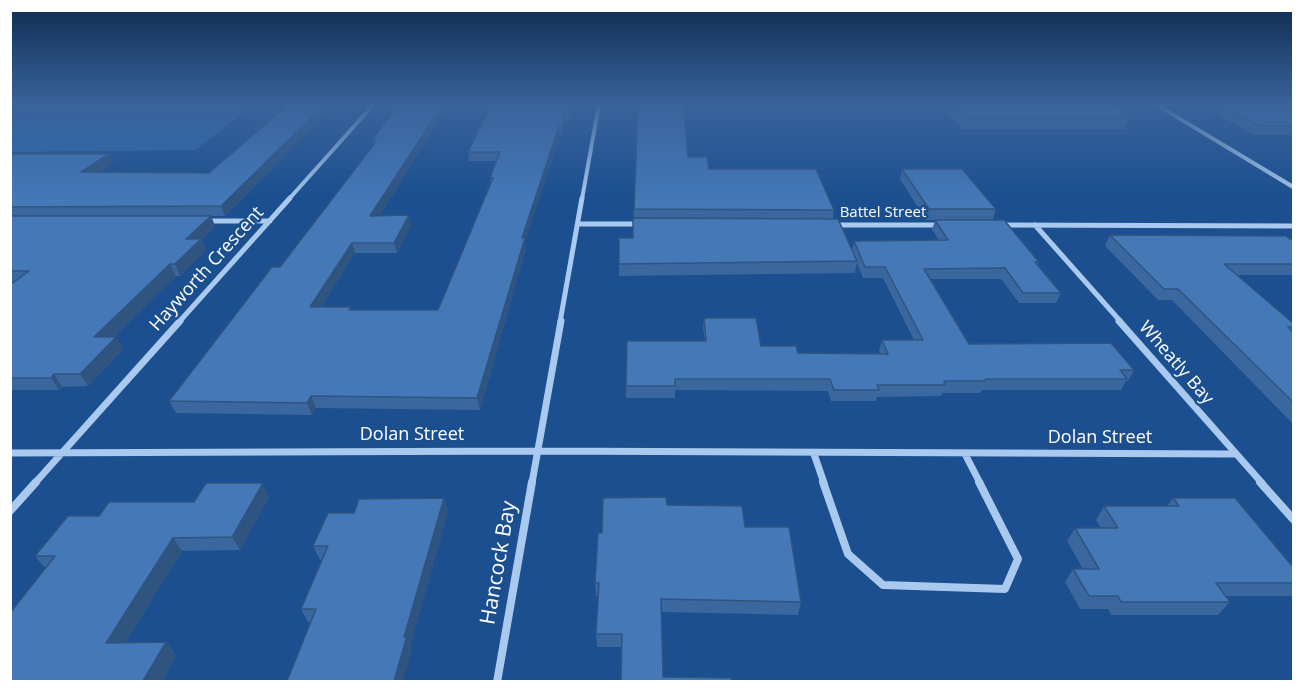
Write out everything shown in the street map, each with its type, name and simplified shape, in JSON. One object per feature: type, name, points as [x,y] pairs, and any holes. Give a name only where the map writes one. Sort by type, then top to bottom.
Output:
[{"type":"street","name":"Hayworth Crescent","points":[[10,511],[345,136]]},
{"type":"street","points":[[537,451],[580,224],[594,136]]},
{"type":"street","points":[[1208,136],[1293,188]]},
{"type":"street","points":[[200,221],[270,221]]},
{"type":"street","points":[[580,224],[651,225]]},
{"type":"street","name":"Battel Street","points":[[831,225],[951,225]]},
{"type":"street","points":[[987,225],[1293,226]]},
{"type":"street","name":"Wheatly Bay","points":[[1035,225],[1293,520]]},
{"type":"street","name":"Dolan Street","points":[[10,453],[537,451],[814,454],[1236,454]]},
{"type":"street","name":"Hancock Bay","points":[[497,681],[537,451]]},
{"type":"street","points":[[814,454],[848,554],[883,585],[1005,589],[1018,559],[964,454]]},
{"type":"shaded area","points":[[11,136],[213,136],[195,150],[11,152]]},
{"type":"building","points":[[252,136],[292,136],[221,206],[10,207],[10,154],[109,154],[81,172],[209,173]]},
{"type":"building","points":[[422,136],[370,216],[409,215],[394,243],[352,243],[310,307],[351,307],[349,310],[438,310],[493,178],[490,178],[500,152],[468,152],[476,136],[556,136],[522,238],[525,238],[477,398],[311,396],[307,403],[169,401],[272,267],[280,267],[375,143],[373,143],[376,138],[373,138]]},
{"type":"building","points":[[637,136],[686,136],[688,157],[707,157],[709,169],[816,169],[834,210],[634,209]]},
{"type":"building","points":[[902,169],[962,169],[996,209],[929,209]]},
{"type":"building","points":[[10,216],[211,216],[186,239],[201,239],[175,264],[170,264],[94,337],[116,337],[80,374],[54,374],[51,378],[10,378],[10,285],[29,271],[10,271]]},
{"type":"building","points":[[633,218],[838,219],[857,261],[619,264],[619,238],[633,238]]},
{"type":"building","points":[[935,220],[1004,220],[1061,293],[1023,293],[1005,268],[924,269],[969,344],[1111,343],[1134,370],[1120,370],[1127,379],[986,379],[984,381],[944,381],[945,385],[877,385],[879,390],[834,390],[830,379],[675,379],[675,386],[626,386],[627,341],[706,341],[704,318],[756,318],[761,346],[796,346],[798,353],[888,354],[882,340],[923,340],[885,267],[865,267],[854,241],[948,240]]},
{"type":"building","points":[[1110,235],[1286,236],[1293,239],[1293,264],[1224,264],[1293,323],[1293,327],[1288,327],[1293,332],[1293,402],[1178,289],[1164,289]]},
{"type":"building","points":[[206,483],[263,483],[232,537],[173,538],[106,643],[166,642],[143,681],[10,681],[10,613],[55,556],[35,556],[68,516],[99,516],[109,502],[194,502]]},
{"type":"building","points":[[666,497],[667,505],[742,506],[745,527],[789,527],[801,602],[661,599],[663,677],[731,678],[731,681],[621,681],[622,634],[596,634],[599,583],[595,583],[598,533],[602,533],[603,498]]},
{"type":"building","points":[[444,498],[404,637],[407,636],[394,681],[287,681],[316,609],[301,609],[328,546],[313,546],[328,513],[354,513],[359,499]]},
{"type":"building","points":[[1173,498],[1235,498],[1293,567],[1293,583],[1216,583],[1230,602],[1121,602],[1118,596],[1089,596],[1073,569],[1099,569],[1075,528],[1118,528],[1104,506],[1179,506]]}]
